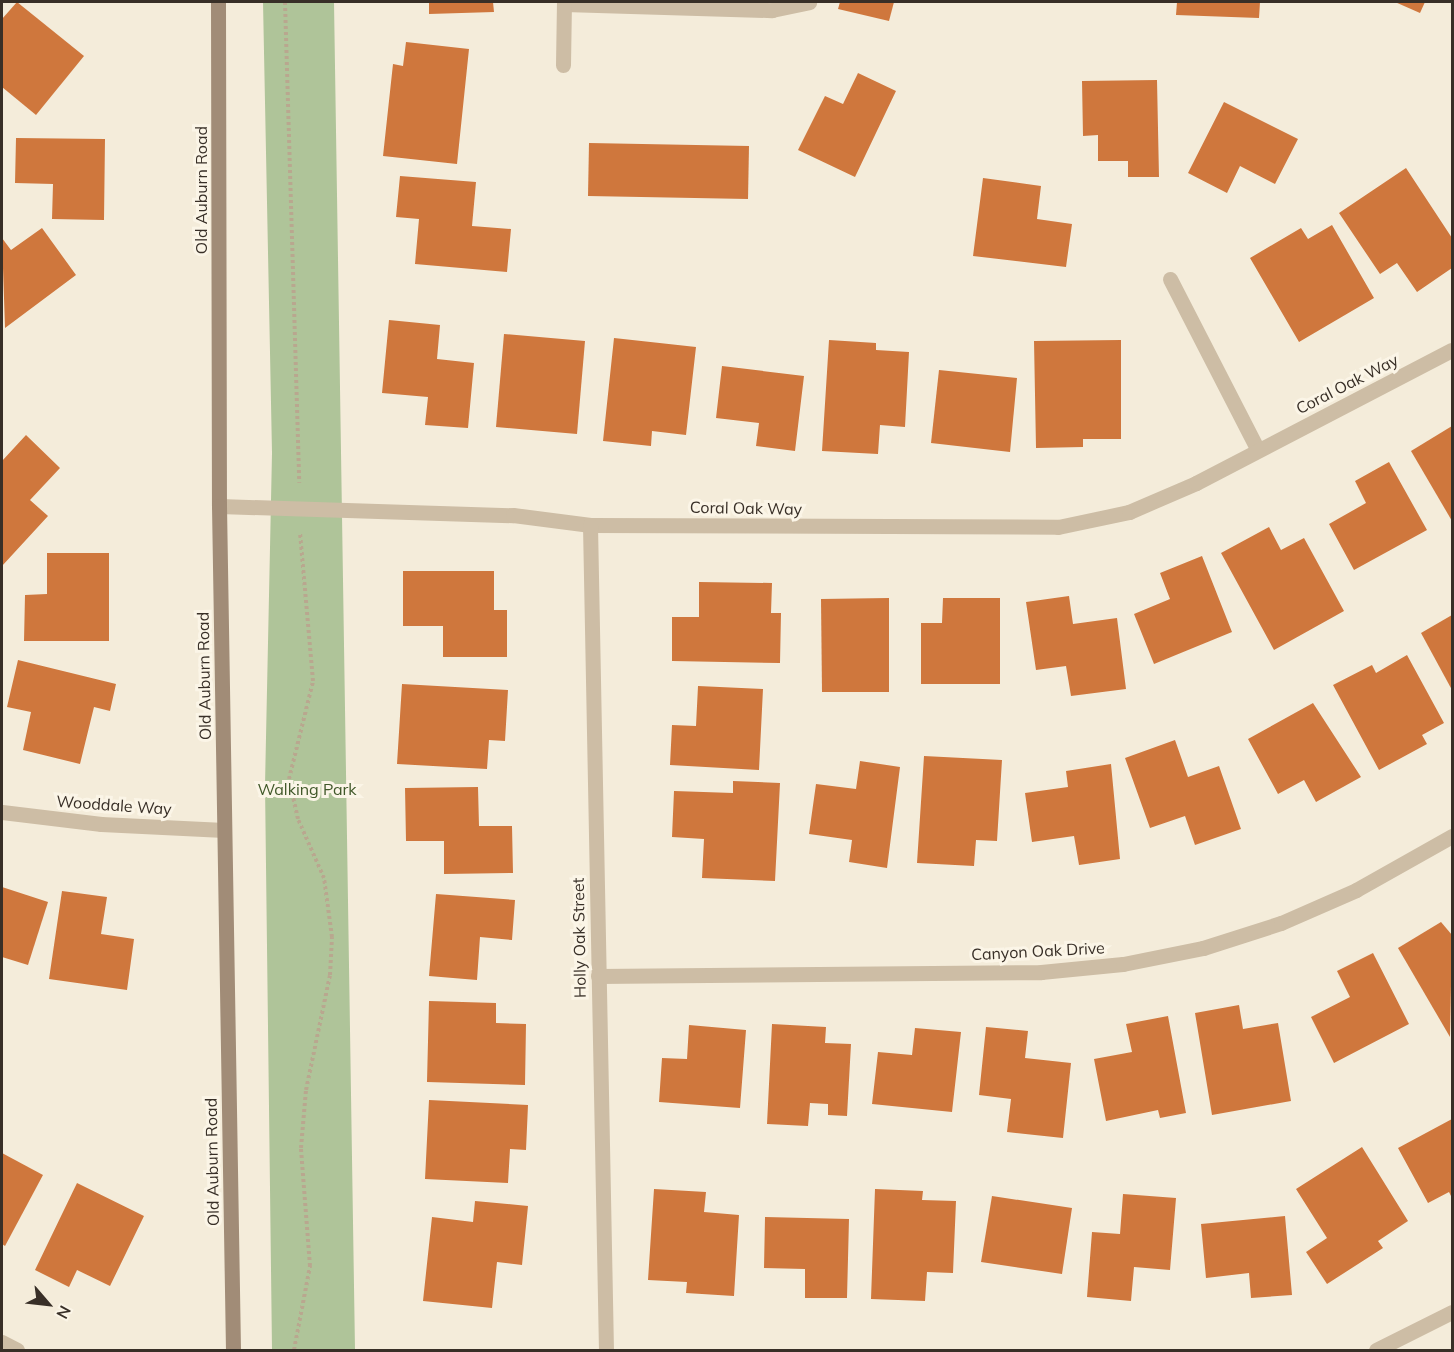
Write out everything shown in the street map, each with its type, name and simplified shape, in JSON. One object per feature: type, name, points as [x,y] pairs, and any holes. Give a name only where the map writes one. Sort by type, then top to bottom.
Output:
[{"type":"main road","name":"Old Auburn Road","points":[[218,2],[219,506],[233,1350]]},
{"type":"street","points":[[563,65],[564,3],[771,10],[809,2]]},
{"type":"street","points":[[1170,279],[1258,450]]},
{"type":"street","name":"Coral Oak Way","points":[[219,506],[513,515],[590,525],[1058,527],[1129,512],[1258,450],[1452,350]]},
{"type":"street","name":"Holly Oak Street","points":[[590,525],[606,1350]]},
{"type":"street","name":"Wooddale Way","points":[[2,812],[101,824],[224,830]]},
{"type":"street","name":"Canyon Oak Drive","points":[[598,976],[1041,972],[1123,964],[1203,948],[1281,923],[1356,890],[1452,836]]},
{"type":"street","points":[[1376,1350],[1452,1312]]},
{"type":"street","points":[[2,1342],[17,1350]]},
{"type":"path","points":[[285,2],[300,509],[313,681],[289,779],[298,819],[324,878],[332,937],[330,975],[306,1090],[301,1148],[310,1266],[294,1350]]},
{"type":"green space","name":"Walking Park","points":[[263,2],[334,2],[355,1350],[272,1350],[265,785],[272,453]]},
{"type":"building","points":[[17,2],[84,56],[36,115],[2,87],[2,19]]},
{"type":"building","points":[[429,2],[493,2],[494,12],[429,14]]},
{"type":"building","points":[[840,2],[894,2],[889,21],[838,9]]},
{"type":"building","points":[[1177,2],[1260,2],[1259,18],[1176,15]]},
{"type":"building","points":[[1395,2],[1425,2],[1420,13]]},
{"type":"building","points":[[406,42],[469,49],[457,164],[383,156],[393,64],[403,66]]},
{"type":"building","points":[[858,73],[896,91],[855,177],[798,150],[825,96],[843,104]]},
{"type":"building","points":[[1157,80],[1159,177],[1128,177],[1128,161],[1098,161],[1098,135],[1083,136],[1082,81]]},
{"type":"building","points":[[1224,102],[1298,139],[1275,184],[1240,166],[1227,193],[1188,173]]},
{"type":"building","points":[[16,138],[105,139],[104,220],[52,219],[53,184],[15,183]]},
{"type":"building","points":[[589,143],[749,146],[748,199],[588,196]]},
{"type":"building","points":[[1406,168],[1452,238],[1452,268],[1417,292],[1397,263],[1380,274],[1339,213]]},
{"type":"building","points":[[400,176],[476,182],[472,226],[511,229],[507,272],[415,264],[419,219],[396,217]]},
{"type":"building","points":[[983,178],[1041,186],[1037,219],[1072,224],[1066,267],[973,256]]},
{"type":"building","points":[[1332,225],[1374,298],[1299,342],[1250,258],[1301,228],[1308,239]]},
{"type":"building","points":[[42,228],[76,275],[5,328],[2,238],[11,250]]},
{"type":"building","points":[[389,320],[440,325],[437,359],[474,363],[468,428],[425,425],[428,397],[382,393]]},
{"type":"building","points":[[504,334],[585,341],[577,434],[496,427]]},
{"type":"building","points":[[614,338],[696,347],[686,435],[652,431],[651,446],[603,441]]},
{"type":"building","points":[[829,340],[876,343],[876,350],[909,352],[905,427],[880,425],[878,454],[822,451]]},
{"type":"building","points":[[1121,340],[1121,439],[1083,439],[1083,447],[1036,448],[1034,341]]},
{"type":"building","points":[[722,366],[804,376],[795,451],[756,446],[759,423],[716,418]]},
{"type":"building","points":[[939,370],[1017,378],[1010,452],[931,443]]},
{"type":"building","points":[[1452,426],[1452,521],[1411,451]]},
{"type":"building","points":[[26,435],[60,468],[30,500],[48,516],[2,566],[2,461]]},
{"type":"building","points":[[1389,462],[1427,530],[1354,570],[1329,524],[1366,503],[1355,481]]},
{"type":"building","points":[[1269,527],[1281,550],[1304,538],[1344,611],[1274,650],[1221,553]]},
{"type":"building","points":[[47,553],[109,553],[109,641],[24,641],[25,595],[47,594]]},
{"type":"building","points":[[1202,556],[1232,632],[1154,664],[1134,614],[1170,599],[1160,573]]},
{"type":"building","points":[[403,571],[494,571],[494,610],[507,610],[507,657],[443,657],[443,626],[403,626]]},
{"type":"building","points":[[699,582],[772,583],[771,613],[781,613],[780,663],[672,661],[672,617],[699,617]]},
{"type":"building","points":[[1069,596],[1073,624],[1117,618],[1126,689],[1071,696],[1066,666],[1036,670],[1026,602]]},
{"type":"building","points":[[889,598],[889,692],[822,692],[821,599]]},
{"type":"building","points":[[943,598],[1000,598],[1000,684],[921,684],[921,623],[942,623]]},
{"type":"building","points":[[1452,615],[1452,690],[1421,633]]},
{"type":"building","points":[[1407,655],[1444,723],[1422,735],[1427,744],[1379,770],[1333,685],[1372,665],[1376,673]]},
{"type":"building","points":[[18,660],[116,684],[110,711],[94,707],[80,764],[23,750],[31,712],[7,707]]},
{"type":"building","points":[[402,684],[508,690],[505,741],[489,740],[487,769],[397,764]]},
{"type":"building","points":[[698,686],[763,689],[759,770],[670,765],[672,725],[696,726]]},
{"type":"building","points":[[1313,703],[1361,777],[1316,802],[1304,780],[1278,794],[1248,739]]},
{"type":"building","points":[[1175,740],[1188,777],[1219,766],[1241,829],[1195,845],[1185,816],[1150,828],[1125,758]]},
{"type":"building","points":[[924,756],[1002,760],[997,841],[976,840],[974,866],[917,863]]},
{"type":"building","points":[[860,761],[900,767],[887,868],[849,862],[852,840],[809,834],[816,784],[856,789]]},
{"type":"building","points":[[1111,764],[1120,859],[1079,865],[1074,836],[1032,842],[1025,793],[1068,787],[1066,771]]},
{"type":"building","points":[[733,781],[780,783],[775,881],[702,878],[704,839],[672,837],[674,791],[733,793]]},
{"type":"building","points":[[478,787],[479,826],[512,826],[513,873],[444,874],[444,841],[406,841],[405,788]]},
{"type":"building","points":[[2,887],[48,902],[28,965],[2,957]]},
{"type":"building","points":[[62,891],[107,897],[101,934],[134,939],[127,990],[49,979]]},
{"type":"building","points":[[436,894],[515,900],[512,940],[480,937],[477,980],[429,976]]},
{"type":"building","points":[[1441,922],[1452,935],[1450,1037],[1398,948]]},
{"type":"building","points":[[1373,953],[1409,1024],[1334,1063],[1311,1017],[1350,997],[1337,971]]},
{"type":"building","points":[[429,1001],[496,1003],[496,1023],[526,1024],[525,1085],[427,1082]]},
{"type":"building","points":[[1239,1005],[1243,1029],[1278,1023],[1291,1101],[1212,1115],[1195,1013]]},
{"type":"building","points":[[1168,1016],[1186,1113],[1160,1118],[1158,1110],[1106,1121],[1094,1059],[1132,1052],[1126,1024]]},
{"type":"building","points":[[772,1024],[826,1027],[825,1043],[851,1044],[847,1116],[828,1115],[828,1104],[810,1103],[808,1126],[767,1124]]},
{"type":"building","points":[[689,1025],[746,1030],[740,1108],[659,1102],[662,1058],[687,1059]]},
{"type":"building","points":[[986,1027],[1028,1031],[1025,1058],[1071,1063],[1063,1138],[1007,1132],[1011,1099],[979,1095]]},
{"type":"building","points":[[915,1028],[961,1032],[952,1112],[872,1104],[878,1052],[912,1055]]},
{"type":"building","points":[[429,1100],[528,1105],[526,1150],[510,1149],[508,1183],[425,1179]]},
{"type":"building","points":[[1452,1119],[1452,1198],[1449,1192],[1428,1203],[1398,1148]]},
{"type":"building","points":[[1362,1147],[1408,1221],[1378,1241],[1383,1248],[1327,1284],[1306,1252],[1327,1238],[1296,1189]]},
{"type":"building","points":[[2,1153],[43,1175],[5,1246],[2,1244]]},
{"type":"building","points":[[77,1183],[144,1216],[110,1286],[77,1270],[69,1287],[35,1270]]},
{"type":"building","points":[[654,1189],[706,1192],[704,1212],[739,1215],[734,1296],[686,1293],[687,1282],[648,1280]]},
{"type":"building","points":[[875,1189],[923,1191],[922,1200],[956,1201],[953,1273],[927,1272],[925,1301],[871,1299]]},
{"type":"building","points":[[1123,1194],[1176,1198],[1170,1270],[1134,1267],[1131,1301],[1087,1297],[1092,1232],[1120,1234]]},
{"type":"building","points":[[992,1196],[1072,1208],[1062,1274],[981,1262]]},
{"type":"building","points":[[475,1201],[528,1206],[522,1265],[497,1262],[492,1308],[423,1301],[432,1217],[473,1222]]},
{"type":"building","points":[[1285,1216],[1292,1295],[1251,1298],[1249,1273],[1206,1278],[1201,1224]]},
{"type":"building","points":[[765,1217],[849,1219],[847,1298],[805,1298],[805,1269],[764,1268]]}]
